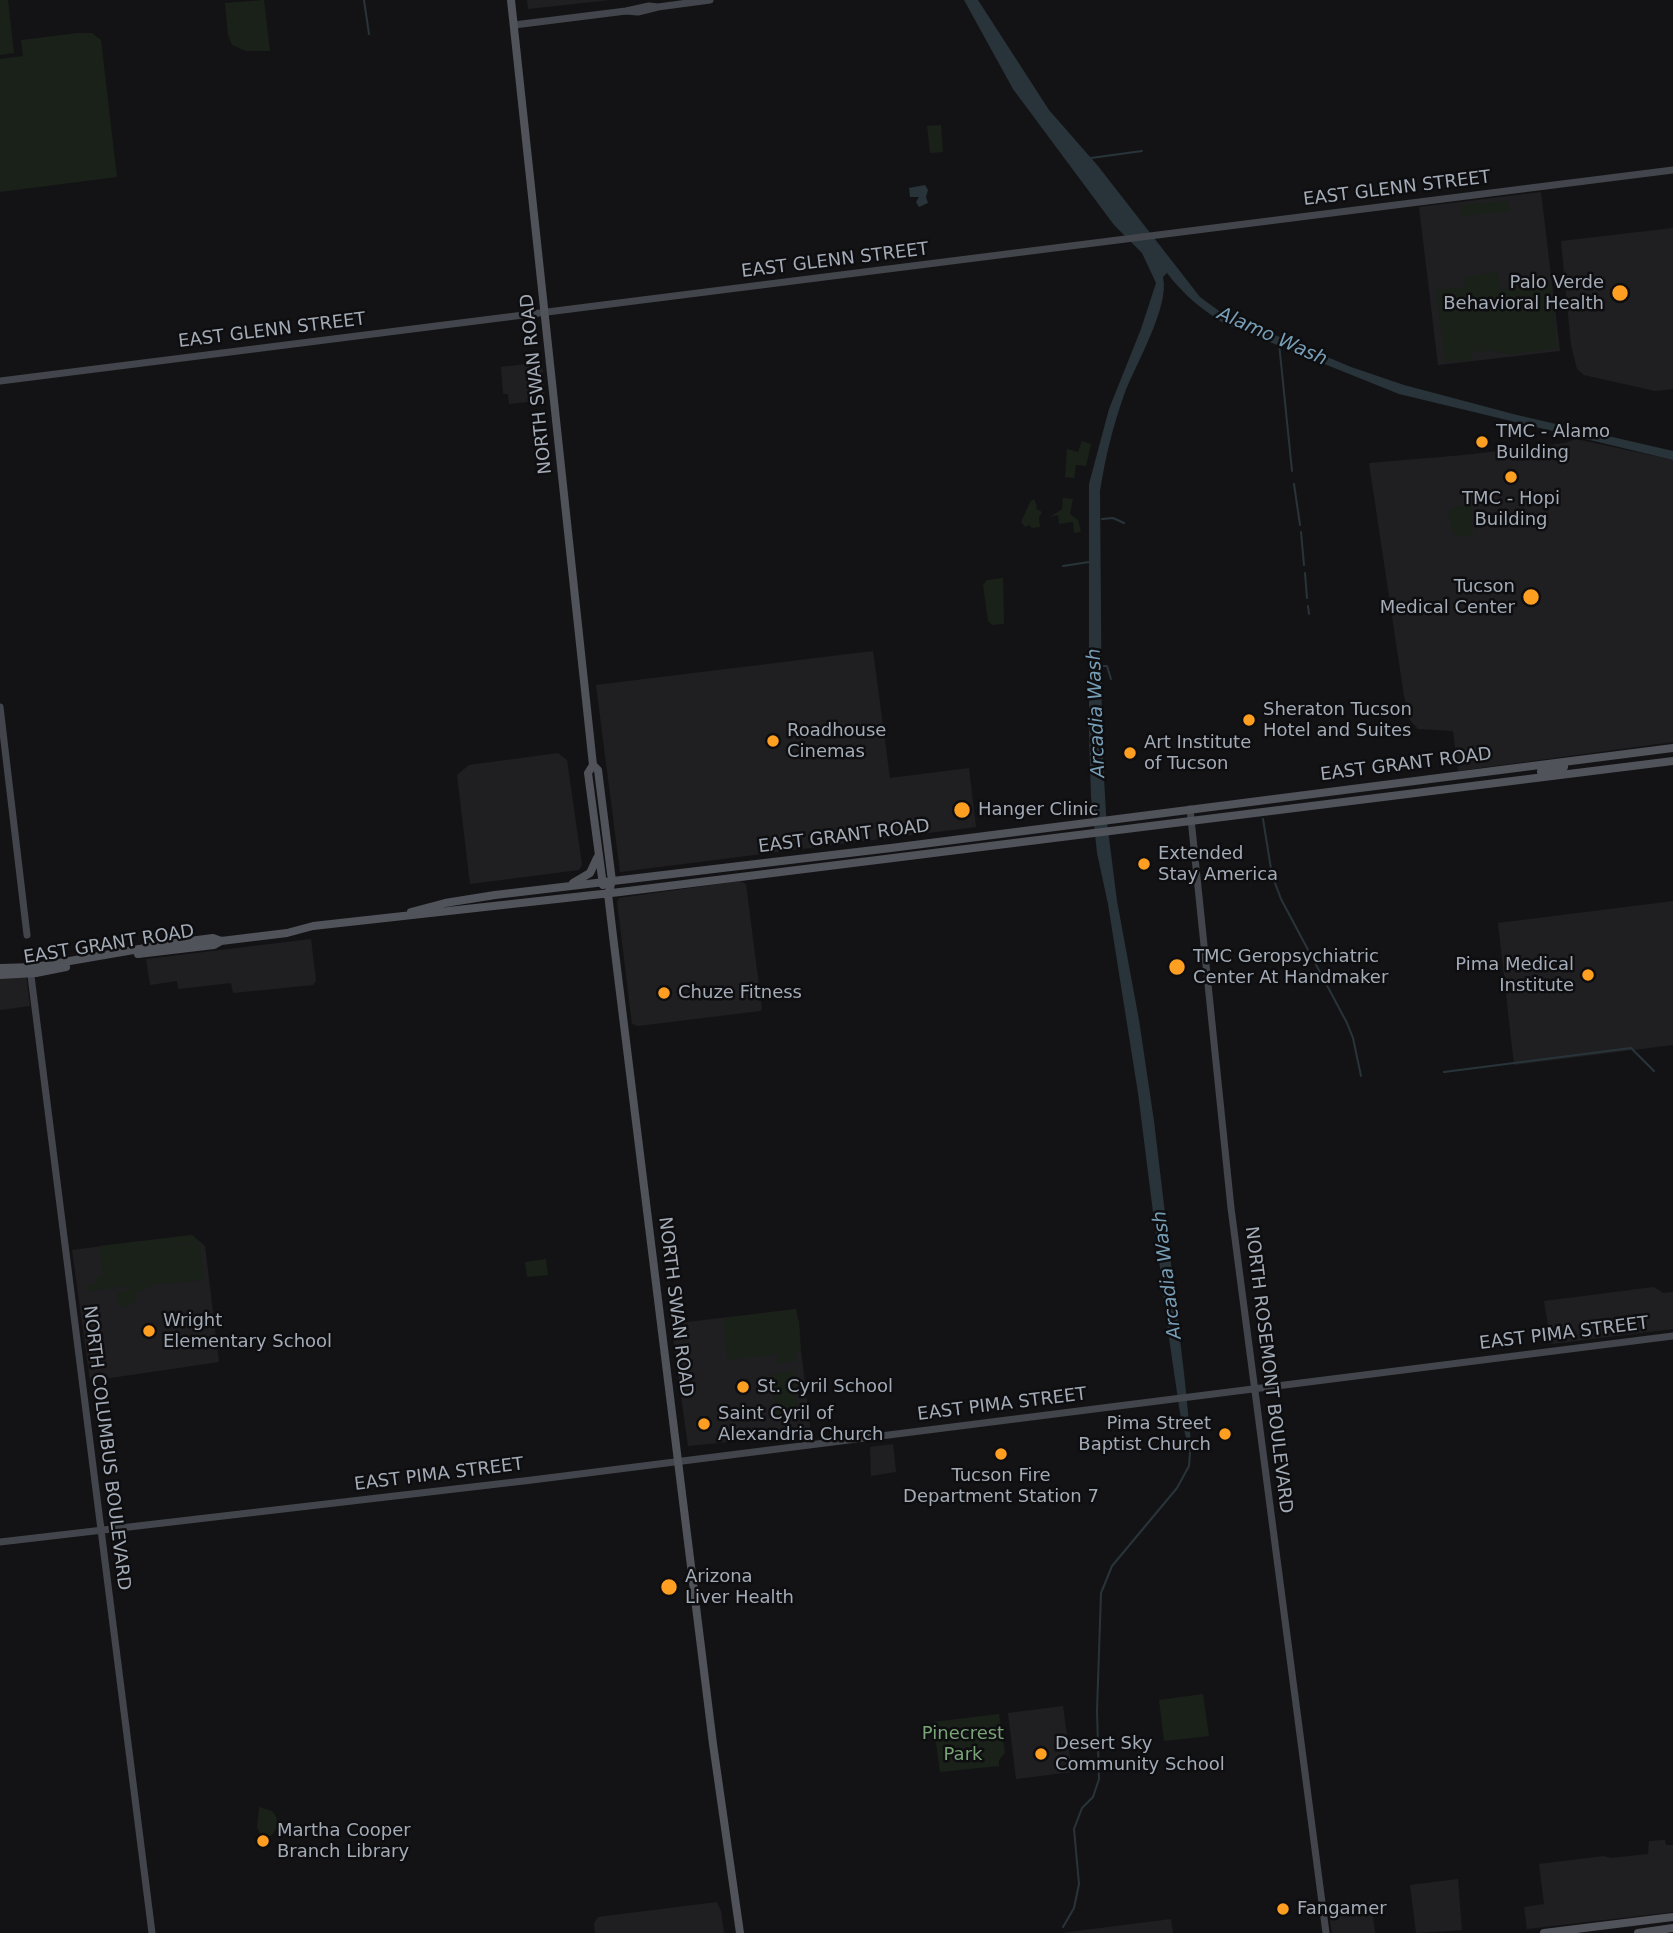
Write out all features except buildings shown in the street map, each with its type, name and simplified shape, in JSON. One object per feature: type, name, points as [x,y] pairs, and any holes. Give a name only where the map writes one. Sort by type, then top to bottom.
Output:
[{"type":"main road","name":"NORTH SWAN ROAD","points":[[511,0],[593,765],[588,773],[601,883],[608,894]]},
{"type":"main road","name":"EAST GRANT ROAD","points":[[395,916],[445,903],[561,887],[1673,748]]},
{"type":"main road","name":"EAST GRANT ROAD","points":[[0,975],[214,945],[220,941],[287,933],[315,926],[608,894],[1673,761]]},
{"type":"main road","points":[[1527,778],[1564,767],[1564,762]]},
{"type":"main road","name":"NORTH SWAN ROAD","points":[[593,765],[598,770],[612,881],[608,894],[659,1317],[713,1744],[740,1933]]},
{"type":"main road","points":[[561,887],[586,877],[593,869],[598,855]]},
{"type":"main road","name":"EAST GRANT ROAD","points":[[0,968],[30,970]]},
{"type":"main road","points":[[1544,1933],[1673,1917]]},
{"type":"main road","points":[[1638,1933],[1673,1928]]},
{"type":"street","points":[[513,25],[626,10],[638,12],[658,6],[710,0]]},
{"type":"street","name":"EAST GLENN STREET","points":[[0,381],[1673,170]]},
{"type":"street","points":[[0,707],[27,935]]},
{"type":"street","name":"NORTH ROSEMONT BOULEVARD","points":[[1189,809],[1214,1055],[1254,1389],[1326,1933]]},
{"type":"street","name":"NORTH COLUMBUS BOULEVARD","points":[[30,970],[152,1933]]},
{"type":"street","name":"EAST PIMA STREET","points":[[0,1542],[679,1461],[1673,1336]]},
{"type":"shaded area","points":[[527,0],[610,0],[528,9]]},
{"type":"shaded area","points":[[1541,192],[1560,351],[1438,365],[1419,207]]},
{"type":"shaded area","name":"Palo Verde Behavioral Health","points":[[1673,228],[1673,389],[1655,391],[1584,375],[1577,369],[1571,345],[1561,241]]},
{"type":"shaded area","points":[[542,362],[545,400],[509,404],[508,394],[503,394],[501,367]]},
{"type":"shaded area","name":"Tucson Medical Center","points":[[1576,439],[1673,460],[1673,742],[1458,771],[1453,731],[1418,729],[1410,720],[1404,696],[1369,463],[1464,455],[1565,443]]},
{"type":"shaded area","points":[[873,651],[890,778],[969,768],[976,827],[620,872],[596,685]]},
{"type":"shaded area","points":[[558,753],[567,760],[582,865],[579,870],[470,884],[457,775],[469,765]]},
{"type":"shaded area","points":[[740,881],[746,884],[762,1009],[638,1026],[632,1024],[617,902],[619,898]]},
{"type":"shaded area","name":"Pima Medical Institute","points":[[1673,901],[1673,1045],[1514,1065],[1498,923]]},
{"type":"shaded area","points":[[311,939],[316,981],[313,985],[233,993],[231,983],[178,989],[177,981],[150,985],[146,959]]},
{"type":"shaded area","points":[[0,973],[26,975],[30,1006],[0,1010]]},
{"type":"shaded area","name":"Wright Elementary School","points":[[192,1235],[205,1246],[219,1362],[90,1381],[72,1250]]},
{"type":"shaded area","points":[[1654,1287],[1663,1293],[1673,1292],[1673,1329],[1551,1344],[1544,1301]]},
{"type":"shaded area","name":"St. Cyril School","points":[[796,1309],[811,1434],[688,1446],[671,1324]]},
{"type":"shaded area","points":[[893,1444],[896,1472],[871,1476],[870,1447]]},
{"type":"shaded area","name":"Desert Sky Community School","points":[[1063,1706],[1072,1772],[1016,1779],[1008,1713]]},
{"type":"shaded area","points":[[1665,1840],[1666,1845],[1673,1845],[1673,1912],[1527,1929],[1524,1907],[1544,1904],[1539,1864],[1648,1854],[1649,1841]]},
{"type":"shaded area","points":[[1458,1879],[1462,1930],[1416,1933],[1410,1885]]},
{"type":"shaded area","points":[[717,1902],[724,1933],[595,1933],[594,1923],[598,1917]]},
{"type":"shaded area","points":[[1371,1902],[1375,1933],[1332,1933],[1328,1908]]},
{"type":"shaded area","points":[[1171,1919],[1173,1933],[1061,1933]]},
{"type":"green space","points":[[0,0],[8,0],[14,53],[0,55]]},
{"type":"green space","points":[[264,0],[270,51],[246,51],[232,45],[228,35],[225,3]]},
{"type":"green space","points":[[92,33],[101,40],[117,177],[0,192],[0,59],[23,56],[21,40]]},
{"type":"green space","points":[[941,125],[943,152],[930,153],[927,126]]},
{"type":"green space","points":[[1508,201],[1509,211],[1462,216],[1461,205]]},
{"type":"green space","points":[[1497,272],[1500,290],[1550,283],[1557,348],[1508,355],[1508,352],[1497,353],[1496,350],[1479,352],[1477,339],[1477,351],[1472,352],[1472,360],[1445,362],[1436,290],[1465,287],[1465,277]]},
{"type":"green space","points":[[1082,441],[1091,444],[1086,466],[1076,465],[1074,478],[1065,477],[1067,449],[1078,452]]},
{"type":"green space","points":[[1063,498],[1073,499],[1070,514],[1078,520],[1081,532],[1074,533],[1073,522],[1059,524],[1058,515],[1050,517],[1062,509]]},
{"type":"green space","points":[[1034,499],[1036,509],[1042,512],[1039,517],[1040,527],[1025,527],[1021,522]]},
{"type":"green space","points":[[1472,505],[1472,531],[1475,535],[1459,537],[1453,532],[1448,515],[1453,507]]},
{"type":"green space","points":[[1003,578],[1004,624],[992,625],[988,621],[983,585],[987,580]]},
{"type":"green space","points":[[192,1235],[199,1241],[158,1247],[195,1243],[200,1246],[204,1280],[149,1285],[144,1291],[136,1291],[136,1301],[124,1307],[118,1306],[117,1293],[132,1288],[131,1286],[86,1291],[86,1286],[95,1284],[95,1278],[103,1276],[99,1246]]},
{"type":"green space","points":[[546,1259],[548,1275],[527,1277],[525,1262]]},
{"type":"green space","points":[[796,1309],[801,1351],[796,1352],[797,1361],[778,1363],[777,1354],[728,1360],[723,1318]]},
{"type":"green space","points":[[793,1371],[798,1413],[776,1416],[771,1374]]},
{"type":"green space","points":[[1203,1694],[1209,1736],[1164,1741],[1159,1700]]},
{"type":"green space","name":"Pinecrest Park","points":[[999,1714],[1005,1753],[999,1760],[999,1766],[940,1772],[933,1722]]},
{"type":"green space","points":[[259,1807],[272,1811],[276,1817],[276,1828],[269,1837],[260,1834],[257,1827]]},
{"type":"water","name":"Alamo Wash","points":[[964,0],[978,0],[1049,110],[1098,166],[1200,297],[1219,311],[1351,367],[1404,385],[1517,415],[1673,451],[1673,460],[1399,394],[1225,324],[1193,301],[1167,273],[1163,277],[1164,289],[1157,320],[1120,407],[1100,491],[1102,742],[1106,814],[1117,901],[1154,1121],[1184,1373],[1190,1454],[1180,1413],[1168,1331],[1138,1093],[1108,904],[1097,853],[1091,796],[1089,733],[1089,484],[1109,409],[1156,283],[1142,253],[1114,225],[1013,89]]},
{"type":"water","points":[[925,185],[928,190],[928,203],[919,207],[916,202],[919,197],[910,197],[909,188]]},
{"type":"waterway","points":[[364,0],[369,34]]},
{"type":"waterway","points":[[1091,158],[1142,151]]},
{"type":"waterway","name":"Alamo Wash","points":[[1279,343],[1292,471]]},
{"type":"waterway","points":[[1294,484],[1300,525]]},
{"type":"waterway","points":[[1102,519],[1113,518],[1124,523]]},
{"type":"waterway","points":[[1301,532],[1304,565]]},
{"type":"waterway","points":[[1063,566],[1089,562]]},
{"type":"waterway","points":[[1305,573],[1307,598]]},
{"type":"waterway","points":[[1308,606],[1309,614]]},
{"type":"waterway","points":[[1100,666],[1107,666],[1111,679]]},
{"type":"waterway","points":[[1263,819],[1272,875],[1281,899],[1347,1023],[1361,1076]]},
{"type":"waterway","points":[[1444,1072],[1631,1048],[1654,1071]]},
{"type":"waterway","name":"Arcadia Wash","points":[[1063,1927],[1074,1908],[1079,1884],[1074,1829],[1082,1808],[1093,1797],[1099,1779],[1097,1711],[1101,1593],[1112,1566],[1177,1488],[1189,1466],[1190,1453]]},
{"type":"place","name":"Palo Verde Behavioral Health","points":[[1620,293]]},
{"type":"place","name":"TMC - Alamo Building","points":[[1482,442]]},
{"type":"place","name":"TMC - Hopi Building","points":[[1511,477]]},
{"type":"place","name":"Tucson Medical Center","points":[[1531,597]]},
{"type":"place","name":"Sheraton Tucson Hotel and Suites","points":[[1249,720]]},
{"type":"place","name":"Roadhouse Cinemas","points":[[773,741]]},
{"type":"place","name":"Art Institute of Tucson","points":[[1130,753]]},
{"type":"place","name":"Hanger Clinic","points":[[962,810]]},
{"type":"place","name":"Extended Stay America","points":[[1144,864]]},
{"type":"place","name":"TMC Geropsychiatric Center At Handmaker","points":[[1177,967]]},
{"type":"place","name":"Pima Medical Institute","points":[[1588,975]]},
{"type":"place","name":"Chuze Fitness","points":[[664,993]]},
{"type":"place","name":"Wright Elementary School","points":[[149,1331]]},
{"type":"place","name":"St. Cyril School","points":[[743,1387]]},
{"type":"place","name":"Saint Cyril of Alexandria Church","points":[[704,1424]]},
{"type":"place","name":"Pima Street Baptist Church","points":[[1225,1434]]},
{"type":"place","name":"Tucson Fire Department Station 7","points":[[1001,1454]]},
{"type":"place","name":"Arizona Liver Health","points":[[669,1587]]},
{"type":"place","name":"Desert Sky Community School","points":[[1041,1754]]},
{"type":"place","name":"Martha Cooper Branch Library","points":[[263,1841]]},
{"type":"place","name":"Fangamer","points":[[1283,1909]]}]
